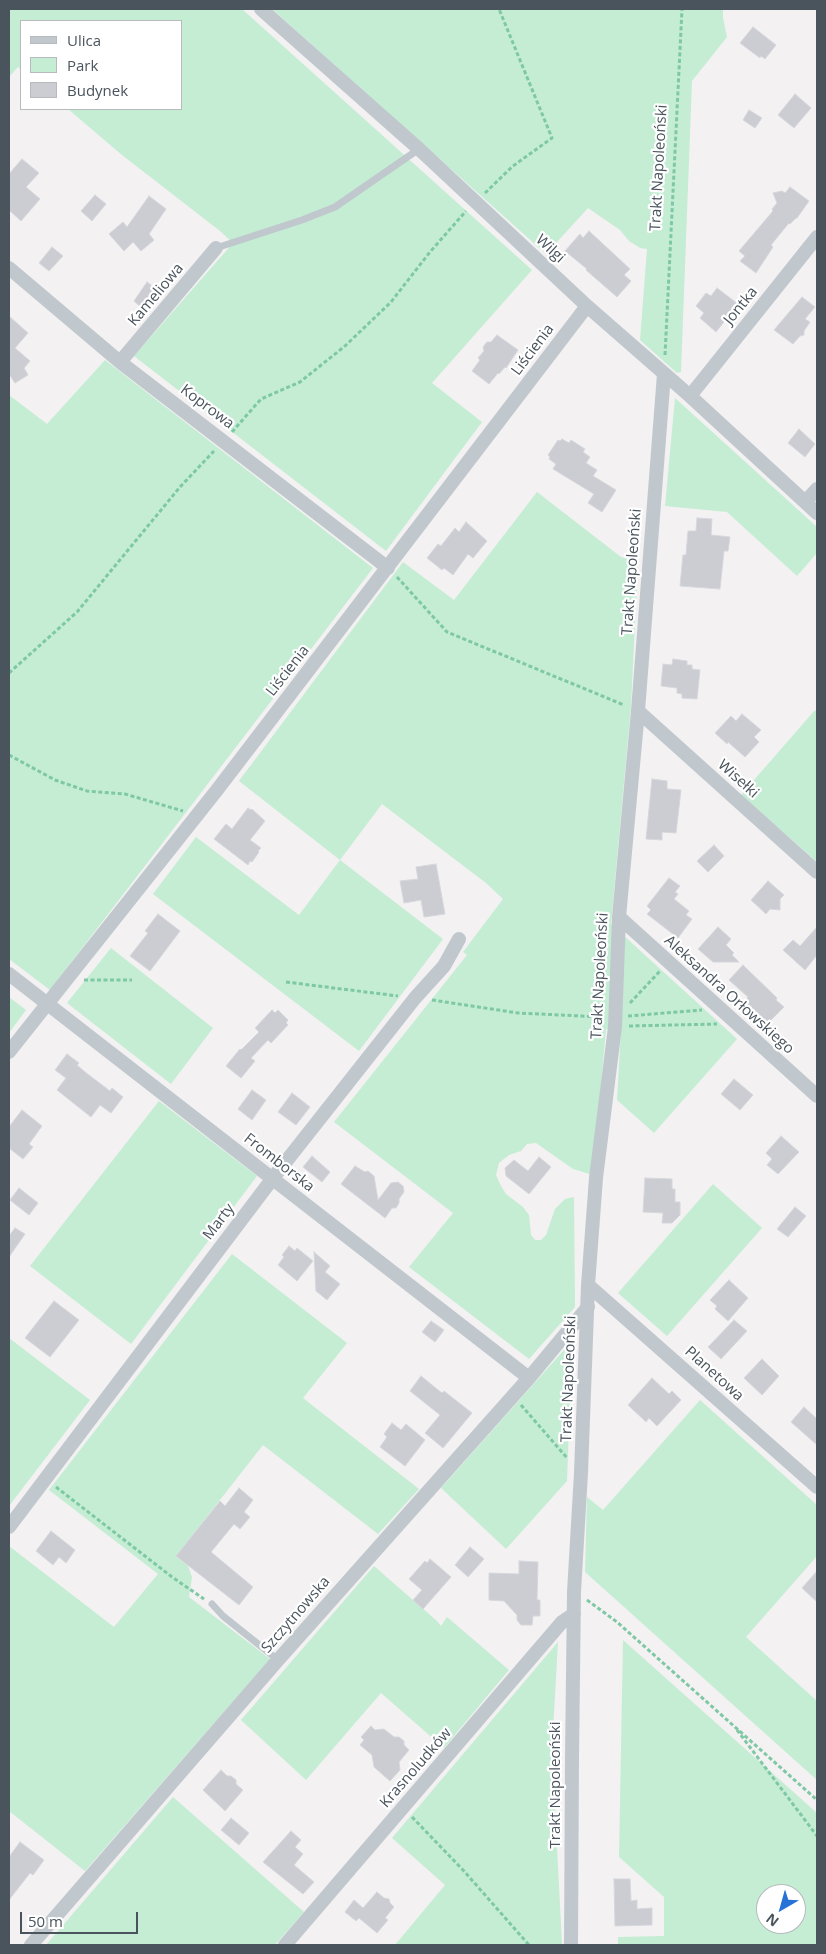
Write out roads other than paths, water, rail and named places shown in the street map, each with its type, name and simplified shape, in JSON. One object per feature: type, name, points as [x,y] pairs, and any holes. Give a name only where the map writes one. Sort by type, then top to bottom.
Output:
[{"type":"street","name":"Wilgi","points":[[261,9],[419,149],[587,306],[690,396],[817,513]]},
{"type":"street","name":"Jontka","points":[[690,396],[817,237]]},
{"type":"street","name":"Kameliowa","points":[[120,362],[216,248]]},
{"type":"street","name":"Koprowa","points":[[9,268],[120,362],[388,568]]},
{"type":"street","name":"Liścienia","points":[[9,1052],[197,815],[587,306]]},
{"type":"street","name":"Trakt Napoleoński","points":[[572,1945],[574,1592],[582,1473],[588,1285],[596,1178],[615,1022],[619,917],[638,711],[664,374]]},
{"type":"street","points":[[806,502],[817,489]]},
{"type":"street","name":"Wisełki","points":[[638,711],[817,872]]},
{"type":"street","name":"Aleksandra Orłowskiego","points":[[619,917],[817,1096]]},
{"type":"street","name":"Marty","points":[[9,1527],[273,1178],[415,998],[444,966],[460,939]]},
{"type":"street","name":"Fromborska","points":[[9,974],[528,1378]]},
{"type":"street","name":"Planetowa","points":[[588,1285],[817,1487]]},
{"type":"street","name":"Szczytnowska","points":[[31,1945],[588,1307]]},
{"type":"street","name":"Krasnoludków","points":[[286,1945],[562,1622],[574,1614]]},
{"type":"lane","points":[[216,248],[302,220],[335,207],[419,149]]},
{"type":"lane","points":[[212,1604],[223,1616],[278,1660]]}]
